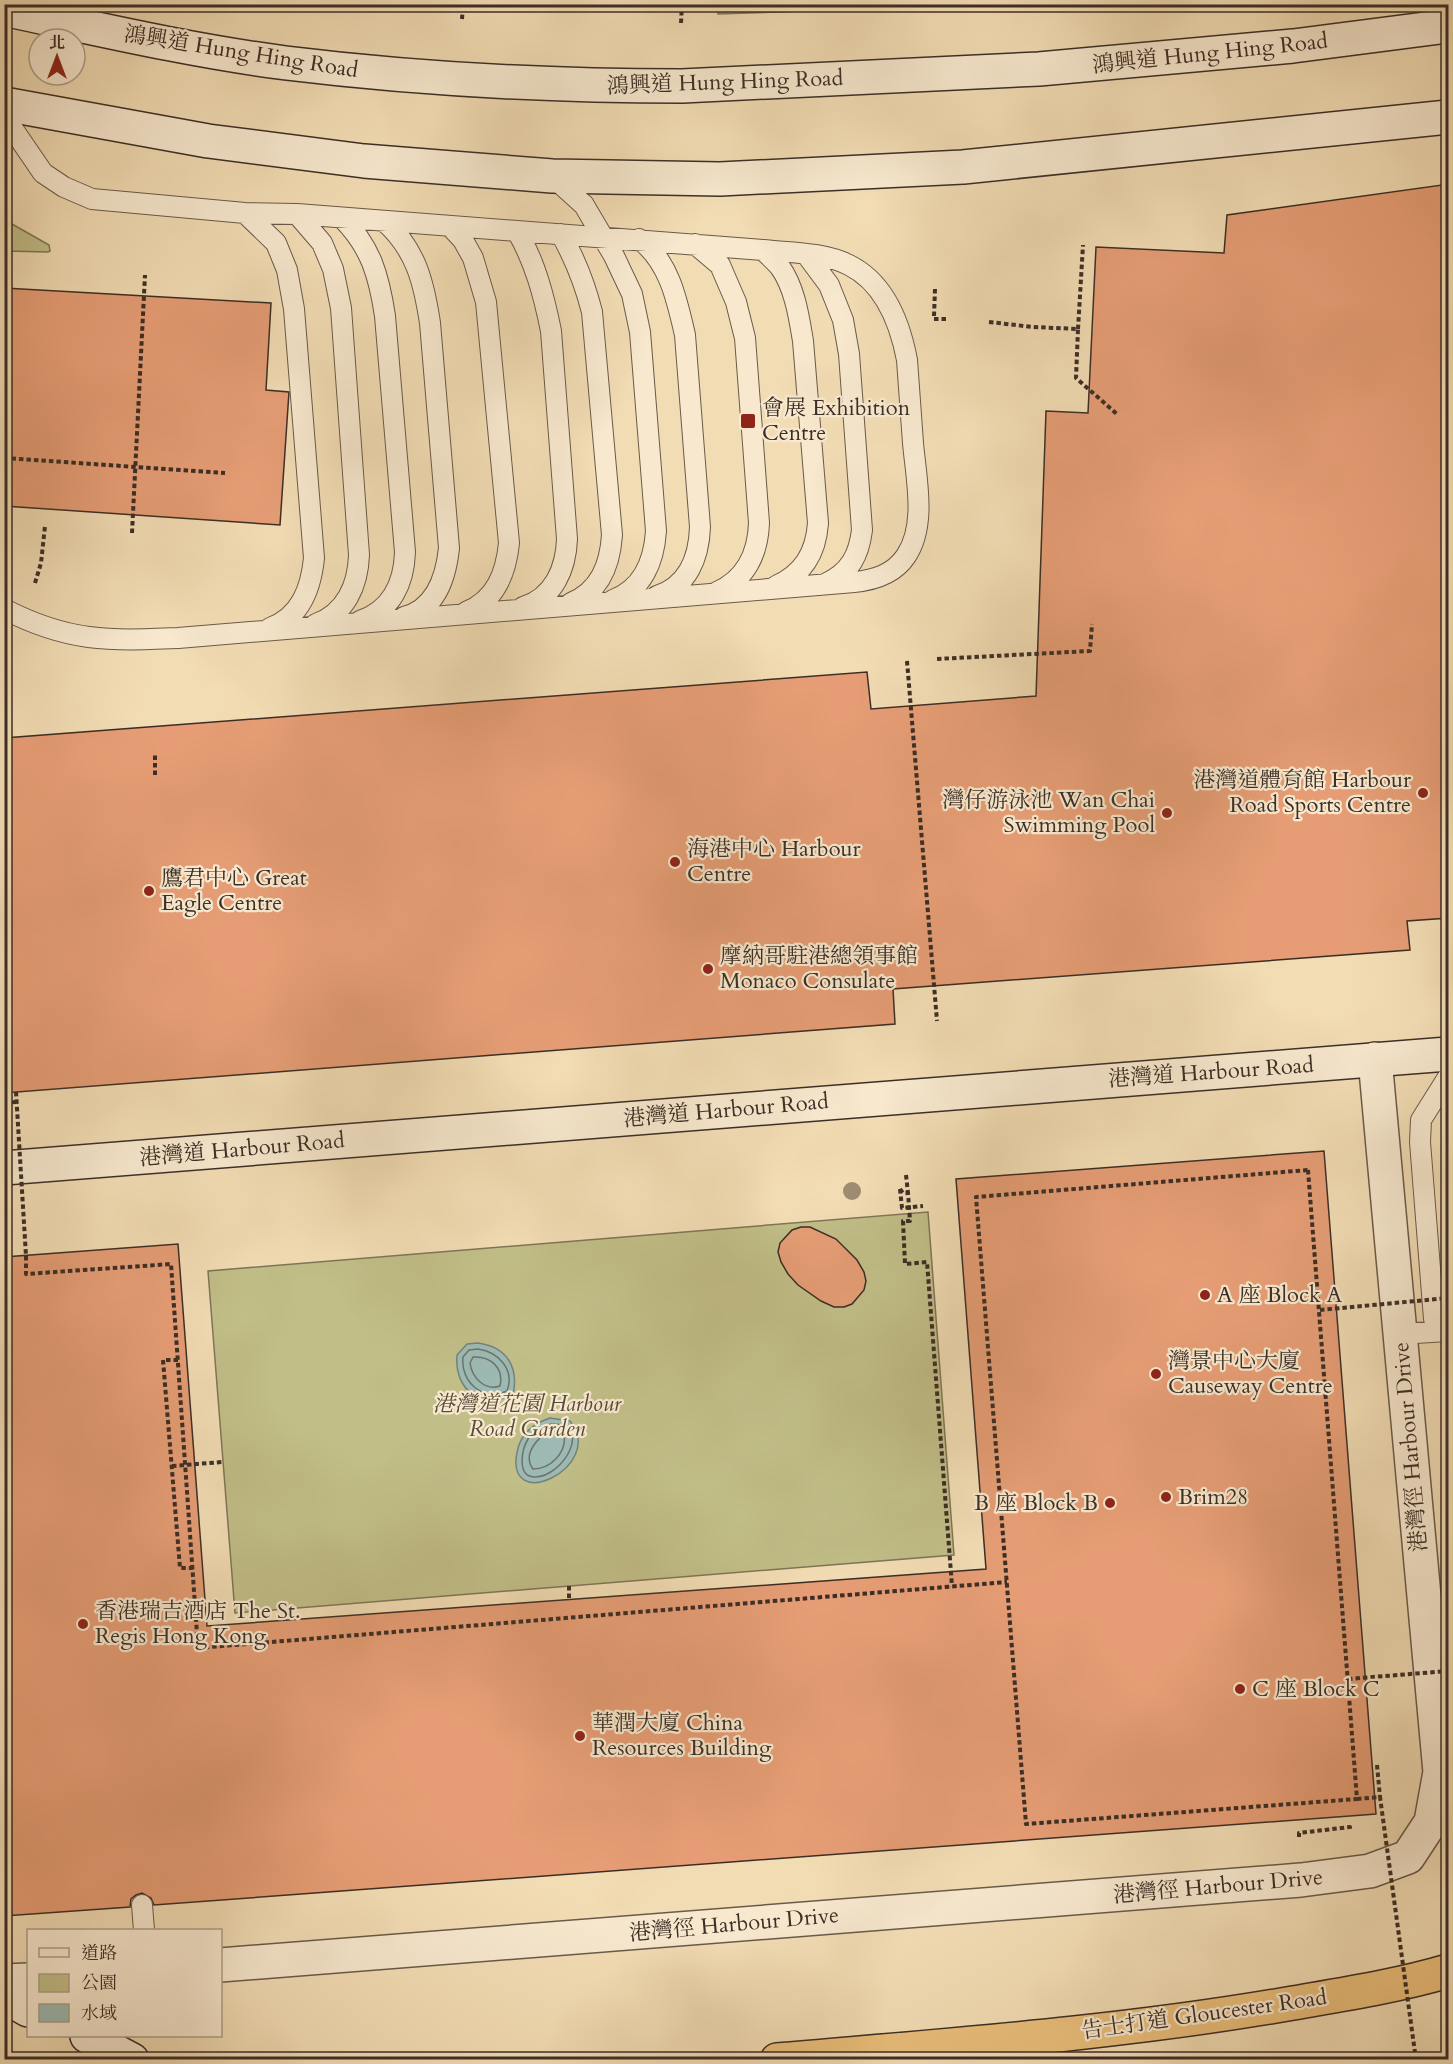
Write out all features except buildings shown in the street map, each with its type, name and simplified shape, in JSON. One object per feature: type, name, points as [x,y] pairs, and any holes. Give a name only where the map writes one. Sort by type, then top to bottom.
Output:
[{"type":"highway","name":"告士打道 Gloucester Road","points":[[777,2060],[1138,2027],[1404,1984],[1449,1971]]},
{"type":"street","name":"鴻興道 Hung Hing Road","points":[[4,9],[161,42],[285,63],[533,83],[635,86],[682,86],[1040,69],[1293,46],[1449,26]]},
{"type":"street","points":[[4,104],[196,139],[288,152],[441,168],[552,176],[720,179],[952,168],[1449,117]]},
{"type":"street","name":"港灣道 Harbour Road","points":[[4,1168],[1449,1054]]},
{"type":"street","name":"港灣徑 Harbour Drive","points":[[222,1965],[1300,1880],[1370,1870],[1408,1857],[1431,1822],[1440,1772],[1441,1714],[1400,1334],[1375,1059]]},
{"type":"street","points":[[4,1982],[27,1980]]},
{"type":"street","points":[[4,1996],[27,2009]]},
{"type":"street","points":[[89,2037],[132,2060]]},
{"type":"lane","points":[[4,116],[43,173],[64,187],[92,199],[244,213],[297,214],[639,239],[806,254],[829,258],[848,265],[864,275],[884,297],[898,322],[907,360],[918,510],[913,542],[906,556],[896,567],[877,578],[822,586],[549,607]]},
{"type":"lane","points":[[552,176],[584,205],[604,237],[632,294],[640,332],[656,531],[651,563],[634,588],[619,598],[592,604]]},
{"type":"lane","points":[[244,213],[276,243],[287,270],[294,309],[314,558],[308,591],[301,605],[273,627],[250,632]]},
{"type":"lane","points":[[295,628],[318,624],[328,619],[344,605],[356,580],[359,555],[339,298],[333,269],[322,243],[297,214]]},
{"type":"lane","points":[[4,609],[44,628],[67,634],[114,640],[354,623],[374,615],[390,601],[400,583],[405,552],[385,316],[375,268],[367,249],[356,232],[342,218]]},
{"type":"lane","points":[[384,221],[400,235],[410,252],[426,296],[449,548],[443,580],[427,605],[408,616],[385,621]]},
{"type":"lane","points":[[445,616],[468,611],[486,600],[503,575],[509,543],[486,302],[473,258],[463,240],[450,226]]},
{"type":"lane","points":[[503,611],[526,606],[546,595],[562,570],[567,539],[551,331],[536,271],[529,252],[517,231]]},
{"type":"lane","points":[[341,624],[560,606],[579,600],[596,585],[606,568],[611,552],[612,535],[592,312],[573,256],[561,234]]},
{"type":"lane","points":[[637,601],[660,596],[685,578],[695,559],[700,527],[682,320],[667,274],[650,247],[639,239]]},
{"type":"lane","points":[[695,244],[720,265],[736,302],[745,338],[759,523],[754,555],[743,573],[718,591],[695,596]]},
{"type":"lane","points":[[763,250],[780,267],[788,281],[798,313],[803,341],[818,523],[816,542],[802,568],[788,580],[767,590]]},
{"type":"lane","points":[[806,254],[829,285],[843,320],[849,354],[862,530],[861,543],[853,563],[841,577],[822,586]]},
{"type":"lane","points":[[1448,1330],[1440,1327],[1434,1319],[1420,1142],[1421,1120],[1449,1077]]},
{"type":"lane","points":[[1400,1334],[1448,1330]]},
{"type":"lane","points":[[142,1905],[144,1929]]},
{"type":"path","points":[[462,19],[463,4]]},
{"type":"path","points":[[681,23],[682,4]]},
{"type":"path","points":[[1083,245],[1076,378],[1118,415]]},
{"type":"path","points":[[132,533],[145,275]]},
{"type":"path","points":[[934,318],[935,290]]},
{"type":"path","points":[[989,322],[1078,329]]},
{"type":"path","points":[[4,458],[225,473]]},
{"type":"path","points":[[33,589],[41,563],[45,526]]},
{"type":"path","points":[[937,659],[1090,651],[1092,624]]},
{"type":"path","points":[[907,661],[937,1021]]},
{"type":"path","points":[[155,753],[155,776]]},
{"type":"path","points":[[16,1092],[26,1274],[171,1264],[198,1648],[1007,1582]]},
{"type":"path","points":[[4,1103],[16,1102]]},
{"type":"path","points":[[1357,1799],[1308,1170],[976,1197],[1026,1824],[1357,1799],[1380,1797]]},
{"type":"path","points":[[906,1175],[910,1221],[903,1221],[905,1264],[927,1262],[952,1586]]},
{"type":"path","points":[[908,1193],[903,1193],[900,1189],[902,1208],[923,1206]]},
{"type":"path","points":[[1320,1310],[1449,1298]]},
{"type":"path","points":[[178,1360],[163,1360],[180,1568],[193,1568]]},
{"type":"path","points":[[172,1466],[222,1462]]},
{"type":"path","points":[[569,1586],[569,1600]]},
{"type":"path","points":[[1348,1679],[1449,1671]]},
{"type":"path","points":[[1377,1765],[1416,2060]]},
{"type":"green space","points":[[718,4],[896,5],[718,14]]},
{"type":"green space","points":[[5,220],[49,245],[50,251],[5,251]]},
{"type":"green space","name":"港灣道花園 Harbour Road Garden","points":[[928,1212],[954,1555],[235,1613],[208,1271]]},
{"type":"water","points":[[478,1343],[497,1349],[509,1360],[514,1376],[513,1395],[490,1400],[472,1394],[465,1387],[457,1367],[457,1355],[467,1344]]},
{"type":"water","points":[[550,1418],[570,1421],[578,1438],[575,1454],[566,1468],[552,1478],[537,1482],[524,1480],[517,1469],[520,1442],[530,1428]]},
{"type":"place","name":"會展 Exhibition Centre","points":[[748,421]]},
{"type":"place","name":"港灣道體育館 Harbour Road Sports Centre","points":[[1423,793]]},
{"type":"place","name":"灣仔游泳池 Wan Chai Swimming Pool","points":[[1167,813]]},
{"type":"place","name":"海港中心 Harbour Centre","points":[[675,862]]},
{"type":"place","name":"鷹君中心 Great Eagle Centre","points":[[149,891]]},
{"type":"place","name":"摩納哥駐港總領事館 Monaco Consulate","points":[[708,969]]},
{"type":"place","name":"A 座 Block A","points":[[1205,1295]]},
{"type":"place","name":"灣景中心大廈 Causeway Centre","points":[[1156,1374]]},
{"type":"place","name":"Brim28","points":[[1166,1497]]},
{"type":"place","name":"B 座 Block B","points":[[1110,1503]]},
{"type":"place","name":"香港瑞吉酒店 The St. Regis Hong Kong","points":[[83,1624]]},
{"type":"place","name":"C 座 Block C","points":[[1240,1689]]},
{"type":"place","name":"華潤大廈 China Resources Building","points":[[580,1736]]}]
